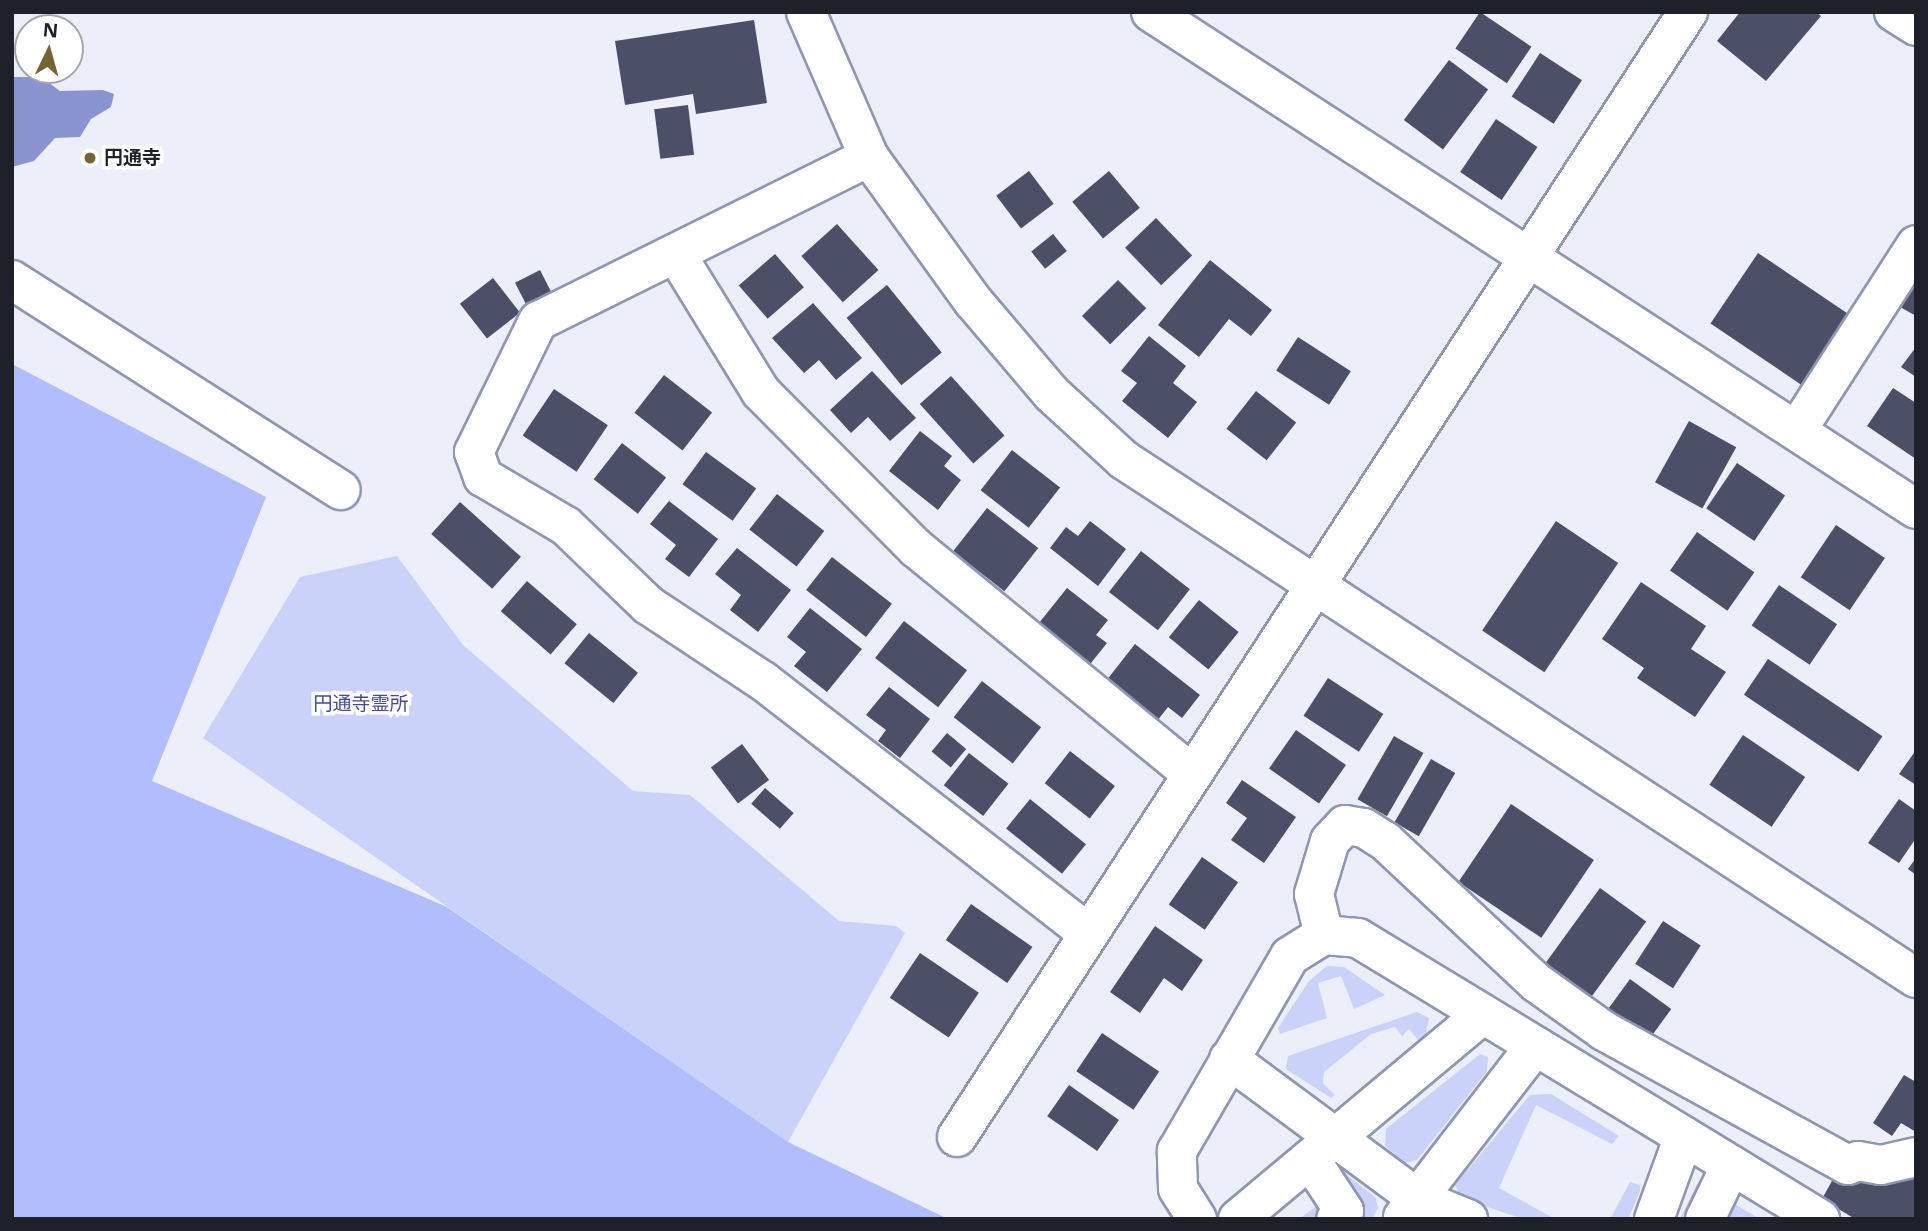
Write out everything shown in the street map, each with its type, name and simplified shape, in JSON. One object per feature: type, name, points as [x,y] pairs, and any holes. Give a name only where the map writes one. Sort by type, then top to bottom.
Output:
[{"type":"street","points":[[806,12],[869,158],[973,301],[1052,394],[1124,460],[1916,978]]},
{"type":"street","points":[[1151,12],[1527,260],[1797,430],[1916,509]]},
{"type":"street","points":[[957,1137],[1688,12]]},
{"type":"street","points":[[1894,12],[1916,26]]},
{"type":"street","points":[[869,158],[538,321],[474,452],[483,477],[566,526],[648,605],[763,681],[1088,933]]},
{"type":"street","points":[[1797,430],[1916,245]]},
{"type":"street","points":[[676,254],[761,392],[916,548],[1192,774]]},
{"type":"street","points":[[12,280],[341,490]]},
{"type":"street","points":[[1324,935],[1314,894],[1325,855],[1345,825],[1364,828],[1428,879],[1537,983],[1604,1031],[1848,1165],[1858,1161],[1881,1165],[1916,1157]]},
{"type":"street","points":[[1198,1219],[1178,1188],[1177,1151],[1290,956],[1324,935],[1357,938],[1820,1219]]},
{"type":"street","points":[[1238,1219],[1482,1015]]},
{"type":"street","points":[[1410,1209],[1535,1046]]},
{"type":"street","points":[[1229,1059],[1323,1149],[1410,1209],[1468,1219]]},
{"type":"street","points":[[1654,1219],[1684,1136]]},
{"type":"street","points":[[1323,1149],[1344,1211],[1336,1219]]},
{"type":"street","points":[[1705,1219],[1731,1165]]},
{"type":"green space","name":"円通寺霊所","points":[[397,556],[463,645],[633,791],[690,795],[839,921],[896,926],[905,933],[788,1142],[203,738],[300,577]]},
{"type":"green space","points":[[1327,966],[1344,967],[1385,995],[1354,1009],[1341,976],[1318,983],[1327,1018],[1280,1034],[1278,1028],[1309,981]]},
{"type":"green space","points":[[1417,1012],[1429,1018],[1425,1038],[1418,1040],[1409,1029],[1402,1036],[1395,1027],[1371,1034],[1324,1072],[1323,1083],[1335,1095],[1331,1098],[1286,1069],[1288,1056]]},
{"type":"green space","points":[[1480,1054],[1488,1057],[1487,1071],[1417,1160],[1405,1163],[1385,1146],[1386,1129]]},
{"type":"green space","points":[[1551,1094],[1619,1136],[1612,1144],[1536,1105],[1499,1188],[1555,1219],[1523,1219],[1461,1198],[1455,1185],[1530,1095]]},
{"type":"green space","points":[[1337,1167],[1376,1198],[1378,1208],[1372,1219],[1299,1219],[1319,1204]]},
{"type":"green space","points":[[1630,1182],[1640,1185],[1640,1191],[1628,1219],[1610,1219]]},
{"type":"green space","points":[[1697,1184],[1702,1185],[1760,1219],[1680,1219]]},
{"type":"shaded area","points":[[12,77],[14,84],[50,84],[60,91],[103,90],[114,94],[111,107],[91,119],[80,137],[55,138],[34,161],[12,167]]},
{"type":"shaded area","points":[[12,364],[266,497],[152,781],[447,907],[788,1142],[948,1219],[12,1219]]},
{"type":"building","points":[[1480,12],[1531,47],[1507,83],[1455,48]]},
{"type":"building","points":[[1740,12],[1816,12],[1821,16],[1766,81],[1717,41]]},
{"type":"building","points":[[754,20],[767,103],[696,114],[693,94],[625,105],[615,41]]},
{"type":"building","points":[[1540,53],[1582,80],[1554,124],[1512,97]]},
{"type":"building","points":[[1449,60],[1488,89],[1443,149],[1404,120]]},
{"type":"building","points":[[688,105],[694,155],[660,159],[654,109]]},
{"type":"building","points":[[1496,119],[1537,147],[1502,200],[1460,172]]},
{"type":"building","points":[[1029,171],[1054,204],[1021,228],[996,196]]},
{"type":"building","points":[[1109,171],[1140,208],[1103,239],[1072,202]]},
{"type":"building","points":[[1156,218],[1192,255],[1161,285],[1125,248]]},
{"type":"building","points":[[837,224],[878,270],[843,302],[801,256]]},
{"type":"building","points":[[1053,234],[1067,251],[1045,269],[1031,252]]},
{"type":"building","points":[[1916,248],[1916,316],[1886,299]]},
{"type":"building","points":[[1758,253],[1855,318],[1807,389],[1710,323]]},
{"type":"building","points":[[775,254],[804,287],[768,319],[739,285]]},
{"type":"building","points":[[1210,260],[1272,310],[1251,336],[1229,319],[1199,357],[1158,325]]},
{"type":"building","points":[[540,270],[551,292],[526,305],[515,283]]},
{"type":"building","points":[[493,278],[520,313],[487,339],[460,304]]},
{"type":"building","points":[[1118,280],[1146,308],[1110,344],[1082,316]]},
{"type":"building","points":[[887,285],[942,353],[901,385],[847,318]]},
{"type":"building","points":[[813,303],[862,358],[836,380],[819,360],[804,373],[772,338]]},
{"type":"building","points":[[1149,336],[1186,366],[1173,383],[1197,402],[1168,438],[1122,401],[1137,383],[1121,371]]},
{"type":"building","points":[[1298,337],[1351,371],[1329,405],[1276,371]]},
{"type":"building","points":[[1916,347],[1916,377],[1901,367]]},
{"type":"building","points":[[872,371],[916,418],[890,441],[868,417],[851,433],[830,410]]},
{"type":"building","points":[[664,375],[712,413],[683,450],[634,413]]},
{"type":"building","points":[[951,376],[1005,435],[973,464],[920,404]]},
{"type":"building","points":[[1893,388],[1916,403],[1916,459],[1867,426]]},
{"type":"building","points":[[554,389],[608,425],[577,472],[523,435]]},
{"type":"building","points":[[1256,391],[1296,422],[1267,460],[1226,429]]},
{"type":"building","points":[[1689,421],[1736,447],[1702,508],[1655,482]]},
{"type":"building","points":[[920,431],[952,456],[944,466],[961,480],[938,510],[889,471]]},
{"type":"building","points":[[622,443],[666,477],[638,514],[594,479]]},
{"type":"building","points":[[1012,450],[1060,488],[1029,528],[981,490]]},
{"type":"building","points":[[706,452],[756,488],[733,521],[682,484]]},
{"type":"building","points":[[1737,463],[1785,495],[1754,541],[1706,509]]},
{"type":"building","points":[[777,494],[824,531],[797,566],[749,529]]},
{"type":"building","points":[[669,501],[718,539],[689,577],[665,559],[676,545],[650,524]]},
{"type":"building","points":[[460,502],[521,557],[492,589],[431,534]]},
{"type":"building","points":[[987,508],[1038,548],[1004,591],[953,551]]},
{"type":"building","points":[[1090,521],[1126,549],[1098,586],[1050,548],[1066,527],[1078,536]]},
{"type":"building","points":[[1556,521],[1618,563],[1544,672],[1482,630]]},
{"type":"building","points":[[1836,525],[1885,558],[1850,610],[1801,577]]},
{"type":"building","points":[[1697,532],[1754,572],[1727,611],[1670,571]]},
{"type":"building","points":[[737,548],[791,590],[758,632],[730,610],[741,595],[715,574]]},
{"type":"building","points":[[1141,551],[1190,589],[1158,630],[1109,592]]},
{"type":"building","points":[[832,557],[892,604],[866,637],[806,590]]},
{"type":"building","points":[[527,581],[577,624],[551,654],[501,611]]},
{"type":"building","points":[[1641,582],[1706,626],[1691,649],[1726,672],[1695,717],[1637,678],[1644,668],[1602,639]]},
{"type":"building","points":[[1779,585],[1837,624],[1810,665],[1752,626]]},
{"type":"building","points":[[1067,588],[1108,620],[1096,635],[1107,643],[1087,668],[1035,628]]},
{"type":"building","points":[[1199,600],[1239,632],[1208,669],[1169,637]]},
{"type":"building","points":[[810,608],[862,649],[827,692],[794,666],[806,652],[787,637]]},
{"type":"building","points":[[904,621],[967,670],[938,707],[875,658]]},
{"type":"building","points":[[589,633],[638,673],[613,703],[564,663]]},
{"type":"building","points":[[1135,644],[1200,695],[1182,718],[1168,707],[1157,721],[1106,681]]},
{"type":"building","points":[[1768,659],[1882,736],[1858,772],[1744,695]]},
{"type":"building","points":[[1328,678],[1383,714],[1359,752],[1303,716]]},
{"type":"building","points":[[982,681],[1041,727],[1013,763],[954,717]]},
{"type":"building","points":[[889,687],[930,719],[900,758],[878,741],[886,730],[866,715]]},
{"type":"building","points":[[1296,730],[1346,765],[1319,803],[1269,769]]},
{"type":"building","points":[[947,733],[966,749],[951,767],[932,751]]},
{"type":"building","points":[[1743,735],[1805,777],[1772,827],[1709,785]]},
{"type":"building","points":[[1394,736],[1423,753],[1387,816],[1358,799]]},
{"type":"building","points":[[742,744],[769,780],[738,803],[711,767]]},
{"type":"building","points":[[1916,750],[1916,785],[1899,774]]},
{"type":"building","points":[[1070,751],[1115,786],[1090,818],[1045,783]]},
{"type":"building","points":[[969,753],[1008,784],[983,816],[944,785]]},
{"type":"building","points":[[1431,759],[1455,773],[1419,836],[1394,822]]},
{"type":"building","points":[[1242,780],[1296,817],[1264,863],[1231,840],[1247,818],[1226,803]]},
{"type":"building","points":[[765,788],[794,813],[780,829],[751,804]]},
{"type":"building","points":[[1030,799],[1086,844],[1062,874],[1006,829]]},
{"type":"building","points":[[1899,799],[1916,811],[1916,838],[1899,863],[1868,843]]},
{"type":"building","points":[[1511,804],[1594,860],[1541,938],[1458,882]]},
{"type":"building","points":[[1202,857],[1238,882],[1205,930],[1169,905]]},
{"type":"building","points":[[1916,858],[1916,875],[1908,869]]},
{"type":"building","points":[[1600,888],[1646,922],[1589,1000],[1543,966]]},
{"type":"building","points":[[971,904],[1032,947],[1007,983],[946,940]]},
{"type":"building","points":[[1663,921],[1701,946],[1673,988],[1635,964]]},
{"type":"building","points":[[1155,926],[1203,960],[1182,991],[1164,978],[1140,1013],[1110,992]]},
{"type":"building","points":[[920,953],[979,993],[949,1037],[890,998]]},
{"type":"building","points":[[1630,979],[1671,1009],[1645,1045],[1604,1015]]},
{"type":"building","points":[[1102,1033],[1159,1072],[1133,1110],[1076,1071]]},
{"type":"building","points":[[1904,1075],[1916,1082],[1916,1132],[1901,1123],[1892,1136],[1873,1123]]},
{"type":"building","points":[[1069,1085],[1119,1120],[1097,1151],[1047,1116]]},
{"type":"building","points":[[1916,1157],[1916,1219],[1855,1219],[1822,1199],[1844,1159]]},
{"type":"place","name":"円通寺","points":[[90,158]]}]
